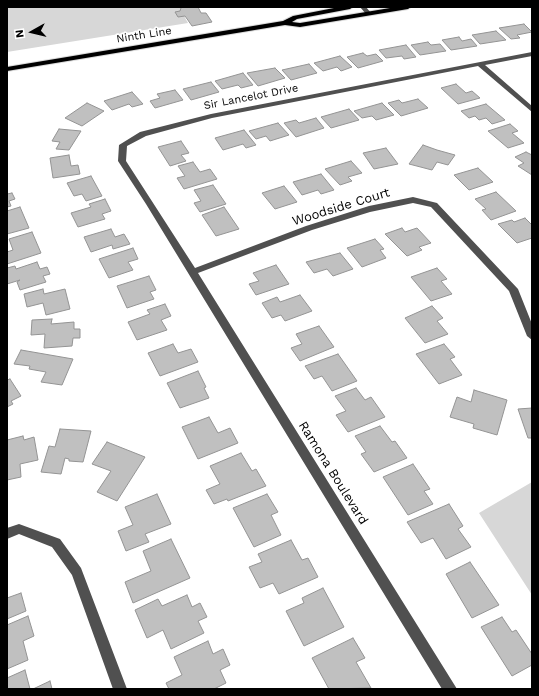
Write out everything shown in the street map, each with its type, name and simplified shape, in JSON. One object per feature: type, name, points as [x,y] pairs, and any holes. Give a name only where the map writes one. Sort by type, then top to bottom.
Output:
[{"type":"main road","name":"Ninth Line","points":[[285,24],[295,17],[350,7]]},
{"type":"main road","name":"Ninth Line","points":[[7,69],[285,24],[300,25],[368,14],[383,9],[408,7]]},
{"type":"street","points":[[363,7],[368,14]]},
{"type":"street","name":"Sir Lancelot Drive","points":[[192,272],[150,203],[122,161],[123,145],[143,134],[211,116],[532,54]]},
{"type":"street","points":[[481,65],[532,110]]},
{"type":"street","name":"Woodside Court","points":[[192,272],[309,228],[369,209],[413,200],[434,204],[513,289],[532,336]]},
{"type":"street","name":"Ramona Boulevard","points":[[192,272],[450,689]]},
{"type":"street","points":[[7,534],[19,529],[56,543],[77,572],[120,689]]},
{"type":"shaded area","points":[[7,7],[179,7],[188,23],[7,52]]},
{"type":"shaded area","points":[[532,482],[532,595],[479,513]]},
{"type":"building","points":[[177,7],[198,7],[201,13],[206,13],[212,22],[192,26],[185,16],[178,17],[175,12],[180,11],[181,8]]},
{"type":"building","points":[[524,24],[532,32],[517,35],[520,38],[511,39],[499,28]]},
{"type":"building","points":[[496,31],[506,40],[480,44],[472,35]]},
{"type":"building","points":[[459,37],[462,41],[471,39],[477,46],[451,50],[442,40]]},
{"type":"building","points":[[428,42],[431,45],[440,44],[446,51],[420,55],[411,45]]},
{"type":"building","points":[[406,45],[416,57],[404,59],[402,56],[386,58],[379,50]]},
{"type":"building","points":[[363,53],[367,56],[376,54],[383,61],[358,68],[347,57]]},
{"type":"building","points":[[340,56],[352,67],[341,71],[337,67],[323,71],[314,63]]},
{"type":"building","points":[[309,64],[317,73],[291,80],[282,70]]},
{"type":"building","points":[[275,68],[285,78],[258,86],[247,73]]},
{"type":"building","points":[[243,73],[253,85],[241,88],[238,85],[222,89],[215,81]]},
{"type":"building","points":[[211,82],[219,92],[191,100],[183,89]]},
{"type":"building","points":[[456,84],[466,93],[472,91],[480,98],[458,104],[441,88]]},
{"type":"building","points":[[175,90],[183,100],[155,108],[150,101],[160,98],[157,94]]},
{"type":"building","points":[[132,92],[143,104],[132,107],[129,104],[112,110],[104,101]]},
{"type":"building","points":[[418,99],[428,108],[401,116],[388,103],[399,100],[402,103]]},
{"type":"building","points":[[87,103],[104,111],[82,126],[65,118]]},
{"type":"building","points":[[382,103],[394,115],[376,120],[372,116],[362,118],[354,111]]},
{"type":"building","points":[[486,104],[505,120],[492,124],[486,118],[479,120],[475,116],[469,118],[461,111]]},
{"type":"building","points":[[349,109],[359,120],[331,128],[321,117]]},
{"type":"building","points":[[316,118],[324,128],[296,137],[284,123],[296,120],[299,123]]},
{"type":"building","points":[[278,123],[289,135],[270,141],[266,136],[256,139],[249,131]]},
{"type":"building","points":[[510,124],[518,131],[512,133],[524,143],[508,148],[488,131]]},
{"type":"building","points":[[59,129],[81,131],[69,150],[56,149],[60,142],[52,141]]},
{"type":"building","points":[[244,130],[256,145],[246,148],[243,144],[223,150],[215,138]]},
{"type":"building","points":[[181,141],[189,153],[181,155],[186,161],[170,166],[158,147]]},
{"type":"building","points":[[423,145],[455,155],[448,165],[437,162],[432,170],[409,164]]},
{"type":"building","points":[[386,148],[398,164],[374,169],[363,153]]},
{"type":"building","points":[[526,152],[532,155],[532,175],[518,166],[524,163],[515,157]]},
{"type":"building","points":[[69,155],[71,166],[78,165],[80,174],[53,178],[50,158]]},
{"type":"building","points":[[351,161],[362,173],[348,177],[352,181],[340,185],[325,169]]},
{"type":"building","points":[[193,162],[200,172],[210,169],[217,179],[184,189],[177,178],[185,176],[178,166]]},
{"type":"building","points":[[478,168],[493,182],[469,190],[454,175]]},
{"type":"building","points":[[321,174],[334,190],[321,194],[318,190],[302,195],[293,182]]},
{"type":"building","points":[[91,176],[102,196],[86,201],[82,194],[74,196],[67,183]]},
{"type":"building","points":[[213,185],[226,204],[200,212],[194,203],[201,201],[194,190]]},
{"type":"building","points":[[284,186],[297,202],[275,209],[262,193]]},
{"type":"building","points":[[496,192],[516,211],[491,220],[482,210],[486,209],[475,199]]},
{"type":"building","points":[[12,193],[15,199],[9,201],[11,206],[7,207],[7,194]]},
{"type":"building","points":[[105,199],[111,211],[102,214],[105,219],[78,227],[71,213],[91,207],[89,204]]},
{"type":"building","points":[[20,207],[29,228],[7,234],[7,211]]},
{"type":"building","points":[[224,207],[239,229],[216,236],[202,215]]},
{"type":"building","points":[[525,218],[532,225],[532,238],[517,243],[498,224],[512,220],[514,222]]},
{"type":"building","points":[[402,228],[405,232],[417,228],[431,243],[419,247],[422,250],[407,256],[385,234]]},
{"type":"building","points":[[111,229],[115,237],[124,234],[130,244],[113,249],[112,245],[91,252],[84,237]]},
{"type":"building","points":[[32,232],[41,253],[7,264],[7,252],[13,250],[9,239]]},
{"type":"building","points":[[375,239],[384,249],[380,250],[386,258],[362,267],[347,248]]},
{"type":"building","points":[[133,248],[138,259],[128,262],[133,270],[109,278],[99,259]]},
{"type":"building","points":[[340,253],[353,269],[333,276],[327,269],[314,273],[306,262]]},
{"type":"building","points":[[37,262],[40,269],[47,267],[50,274],[43,276],[46,282],[20,290],[17,282],[20,280],[7,284],[7,268],[15,266],[16,269]]},
{"type":"building","points":[[276,265],[289,284],[256,295],[249,284],[259,281],[253,273]]},
{"type":"building","points":[[437,268],[447,279],[441,281],[452,294],[431,301],[411,277]]},
{"type":"building","points":[[149,276],[156,290],[150,292],[154,299],[127,308],[117,286]]},
{"type":"building","points":[[43,289],[44,294],[65,289],[70,309],[46,315],[43,303],[27,307],[24,294]]},
{"type":"building","points":[[300,295],[312,311],[285,321],[281,315],[272,318],[262,303],[277,297],[280,302]]},
{"type":"building","points":[[165,304],[171,316],[161,320],[167,330],[137,340],[128,322],[150,314],[147,310]]},
{"type":"building","points":[[432,306],[443,318],[437,321],[448,334],[425,343],[405,318]]},
{"type":"building","points":[[52,319],[51,324],[74,322],[74,329],[80,329],[80,338],[73,338],[72,346],[44,348],[45,334],[31,335],[32,320]]},
{"type":"building","points":[[319,326],[334,347],[300,361],[291,348],[302,344],[296,334]]},
{"type":"building","points":[[173,344],[178,353],[191,349],[198,362],[160,376],[148,353]]},
{"type":"building","points":[[444,344],[455,357],[450,359],[462,375],[439,384],[416,354]]},
{"type":"building","points":[[21,350],[73,359],[62,385],[41,382],[46,372],[29,369],[30,366],[14,364]]},
{"type":"building","points":[[338,354],[357,381],[332,391],[322,376],[314,379],[305,366]]},
{"type":"building","points":[[198,371],[206,387],[204,388],[209,398],[180,408],[167,383]]},
{"type":"building","points":[[10,379],[21,396],[11,401],[13,404],[7,407],[7,380]]},
{"type":"building","points":[[356,388],[365,400],[371,397],[385,417],[348,432],[336,415],[346,411],[335,396]]},
{"type":"building","points":[[474,390],[507,400],[497,435],[473,428],[474,424],[450,417],[457,397],[471,402]]},
{"type":"building","points":[[532,408],[532,438],[528,438],[518,409]]},
{"type":"building","points":[[209,417],[218,433],[230,428],[238,443],[198,459],[182,427]]},
{"type":"building","points":[[380,426],[392,442],[395,441],[407,458],[374,472],[361,454],[366,452],[355,436]]},
{"type":"building","points":[[60,429],[91,431],[83,462],[69,461],[69,459],[65,458],[61,474],[41,472],[49,446],[55,447]]},
{"type":"building","points":[[23,436],[24,440],[34,437],[38,460],[20,464],[21,477],[7,480],[7,440]]},
{"type":"building","points":[[107,442],[145,457],[117,501],[97,492],[111,471],[92,464]]},
{"type":"building","points":[[241,453],[252,471],[256,469],[266,486],[228,501],[227,499],[214,504],[206,490],[220,484],[210,466]]},
{"type":"building","points":[[413,464],[430,489],[424,491],[433,504],[408,515],[383,477]]},
{"type":"building","points":[[157,494],[171,524],[145,534],[149,542],[126,551],[118,531],[133,525],[125,507]]},
{"type":"building","points":[[267,494],[278,512],[271,515],[281,535],[254,547],[233,508]]},
{"type":"building","points":[[449,504],[463,526],[458,529],[471,547],[446,559],[433,538],[421,543],[407,522]]},
{"type":"building","points":[[171,539],[190,578],[133,603],[125,582],[151,571],[143,551]]},
{"type":"building","points":[[291,540],[302,560],[308,558],[318,577],[279,594],[273,583],[260,588],[249,567],[262,562],[258,554]]},
{"type":"building","points":[[470,562],[499,605],[472,618],[446,574]]},
{"type":"building","points":[[323,588],[344,627],[304,646],[286,611],[304,603],[302,598]]},
{"type":"building","points":[[21,593],[26,611],[7,619],[7,598]]},
{"type":"building","points":[[187,595],[192,607],[200,603],[207,617],[198,621],[204,633],[171,649],[163,630],[147,638],[135,610],[158,599],[162,606]]},
{"type":"building","points":[[28,616],[34,636],[23,641],[28,660],[7,669],[7,625]]},
{"type":"building","points":[[502,617],[512,632],[516,630],[532,654],[532,665],[512,676],[481,627]]},
{"type":"building","points":[[353,638],[365,658],[356,662],[371,688],[329,689],[312,658]]},
{"type":"building","points":[[208,641],[213,654],[223,649],[230,665],[220,670],[226,683],[214,689],[169,689],[166,683],[182,675],[174,657]]},
{"type":"building","points":[[25,670],[30,689],[7,689],[7,678]]},
{"type":"building","points":[[50,681],[52,689],[33,689]]}]
